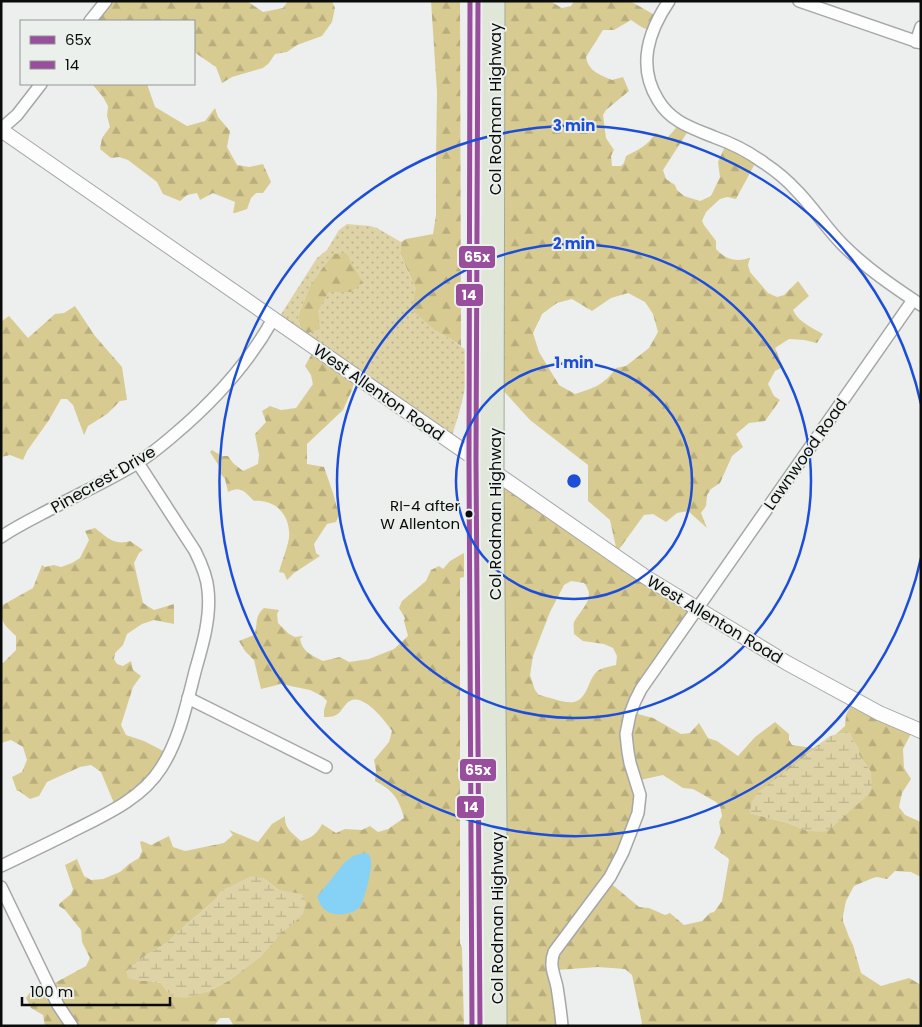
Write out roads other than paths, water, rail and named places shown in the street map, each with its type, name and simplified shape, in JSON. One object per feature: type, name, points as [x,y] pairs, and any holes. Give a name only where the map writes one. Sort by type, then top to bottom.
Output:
[{"type":"highway","name":"Col Rodman Highway","points":[[478,1],[476,459],[480,1026]]},
{"type":"highway","name":"Col Rodman Highway","points":[[495,1],[494,472],[497,1026]]},
{"type":"street","points":[[91,20],[106,1]]},
{"type":"street","points":[[669,1],[653,28],[648,47],[647,64],[647,72],[653,90],[665,110],[683,125],[714,136],[748,152],[775,171],[797,190],[843,245],[870,268],[917,302]]},
{"type":"street","points":[[798,1],[918,43],[921,27]]},
{"type":"street","points":[[1,130],[17,115],[40,85]]},
{"type":"street","name":"West Allenton Road","points":[[1,130],[647,578],[787,663],[879,713],[921,731]]},
{"type":"street","name":"Lawnwood Road","points":[[562,1026],[561,1010],[552,968],[554,952],[610,877],[623,852],[638,812],[640,795],[630,763],[626,734],[634,701],[697,608],[917,302]]},
{"type":"street","name":"Pinecrest Drive","points":[[1,537],[25,522],[138,463],[160,447],[194,418],[221,391],[247,361],[273,319]]},
{"type":"street","points":[[1,866],[109,813],[143,789],[162,768],[180,728],[202,647],[207,621],[208,599],[206,578],[202,564],[188,538],[138,463]]},
{"type":"street","points":[[188,698],[326,767]]},
{"type":"street","points":[[1,887],[58,1006],[72,1026]]},
{"type":"water","points":[[363,853],[369,854],[371,866],[361,905],[354,912],[343,914],[327,911],[322,907],[317,897],[345,862],[353,856]]},
{"type":"place","name":"RI-4 after W Allenton","points":[[469,514]]}]
